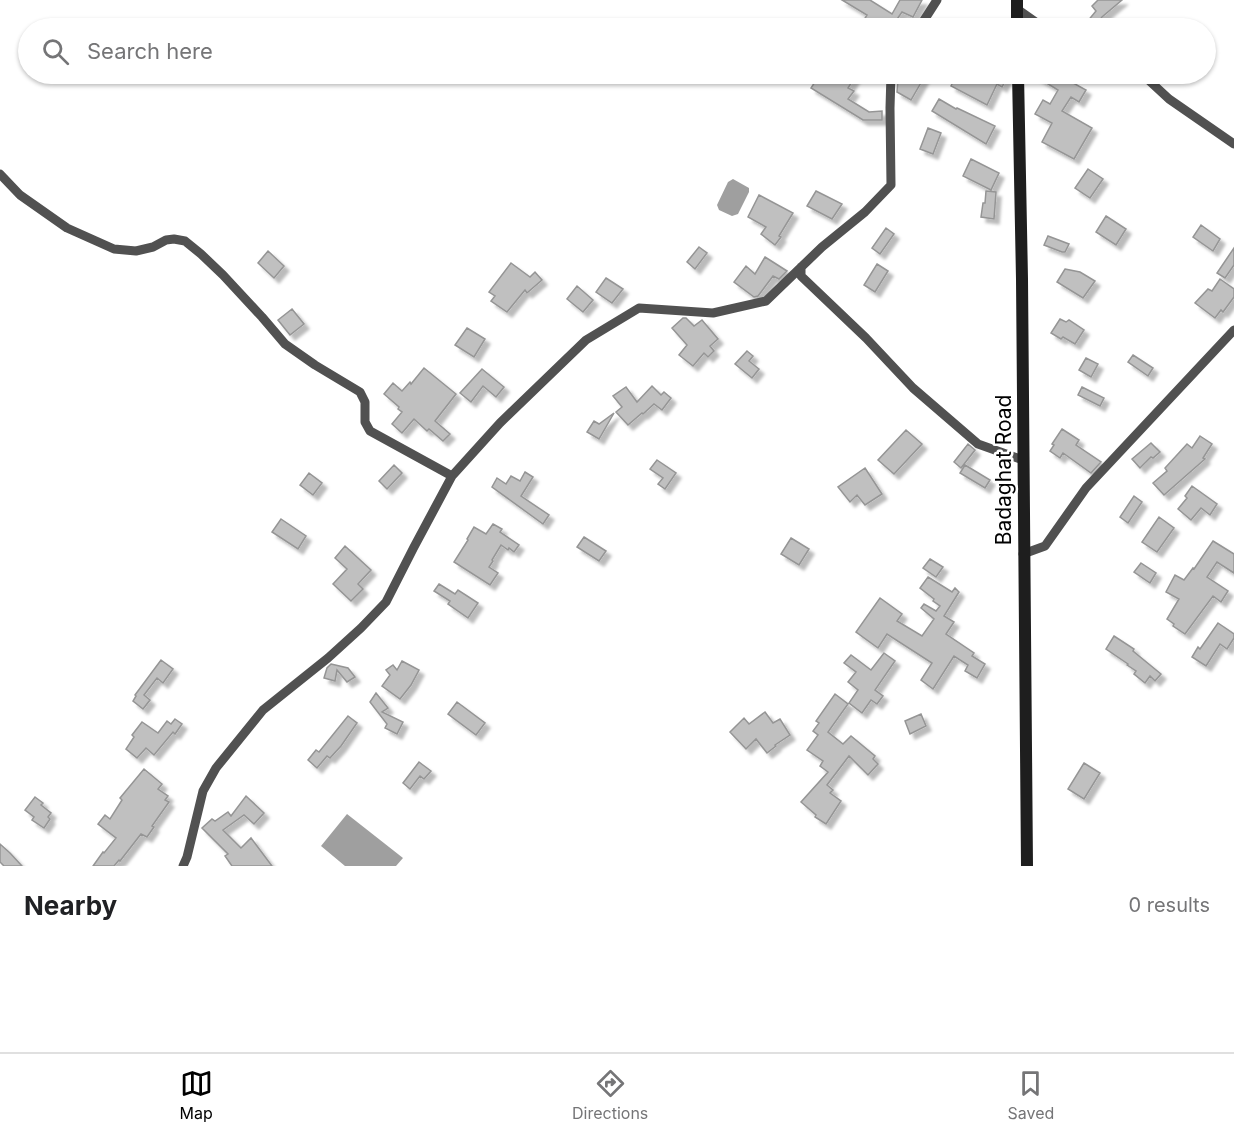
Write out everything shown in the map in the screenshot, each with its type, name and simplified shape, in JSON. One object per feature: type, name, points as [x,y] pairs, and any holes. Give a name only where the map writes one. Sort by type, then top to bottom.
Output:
[{"type":"main road","name":"Badaghat Road","points":[[1018,84],[1027,866]]},
{"type":"street","points":[[925,18],[937,0]]},
{"type":"street","points":[[1017,5],[1032,18]]},
{"type":"street","points":[[183,866],[203,791],[216,768],[262,710],[328,658],[386,602],[452,476],[500,423],[586,340],[639,308],[713,312],[766,301],[822,247],[865,212],[891,185],[891,84]]},
{"type":"street","points":[[1153,84],[1169,99],[1234,144]]},
{"type":"street","points":[[0,174],[20,195],[67,228],[114,249],[136,251],[174,238],[185,241],[223,275],[285,344],[360,392],[365,402],[365,422],[370,431],[452,476]]},
{"type":"street","points":[[801,267],[801,276],[866,338],[913,388],[978,444],[1023,460]]},
{"type":"street","points":[[1023,554],[1045,546],[1086,488],[1234,330]]},
{"type":"shaded area","points":[[733,179],[749,188],[749,192],[738,214],[732,216],[719,210],[717,205],[728,182]]},
{"type":"shaded area","points":[[347,814],[403,858],[396,866],[345,866],[321,846]]},
{"type":"building","points":[[842,0],[870,0],[892,14],[900,0],[922,0],[913,17],[902,12],[898,18],[865,18],[867,15]]},
{"type":"building","points":[[1098,0],[1122,0],[1101,18],[1090,18],[1096,11],[1092,6]]},
{"type":"building","points":[[814,84],[851,84],[848,88],[854,91],[848,99],[869,112],[882,111],[882,120],[863,120],[811,88]]},
{"type":"building","points":[[898,84],[920,84],[911,100],[897,92]]},
{"type":"building","points":[[952,84],[997,84],[987,105],[951,86]]},
{"type":"building","points":[[1048,84],[1075,84],[1086,90],[1079,102],[1071,97],[1062,111],[1092,128],[1074,159],[1042,142],[1052,123],[1035,114],[1043,100],[1050,104],[1058,90]]},
{"type":"building","points":[[939,99],[995,126],[986,144],[932,111]]},
{"type":"building","points":[[928,128],[941,133],[933,154],[920,149]]},
{"type":"building","points":[[971,159],[999,173],[991,190],[963,176]]},
{"type":"building","points":[[1088,169],[1103,179],[1090,198],[1075,188]]},
{"type":"building","points":[[816,191],[842,204],[832,219],[807,206]]},
{"type":"building","points":[[986,191],[996,192],[994,219],[981,217]]},
{"type":"building","points":[[759,195],[793,213],[775,245],[761,234],[766,227],[748,217]]},
{"type":"building","points":[[1106,216],[1126,229],[1116,245],[1096,232]]},
{"type":"building","points":[[1201,225],[1220,239],[1213,251],[1193,237]]},
{"type":"building","points":[[886,228],[894,234],[880,254],[872,248]]},
{"type":"building","points":[[1048,236],[1069,244],[1065,252],[1044,245]]},
{"type":"building","points":[[699,247],[707,253],[695,269],[687,262]]},
{"type":"building","points":[[1234,248],[1234,265],[1225,278],[1217,273]]},
{"type":"building","points":[[268,251],[284,266],[274,278],[258,263]]},
{"type":"building","points":[[765,257],[787,271],[779,279],[773,276],[758,296],[754,297],[734,282],[746,266],[755,274]]},
{"type":"building","points":[[511,263],[530,277],[535,272],[542,280],[527,293],[525,290],[507,312],[491,301],[495,296],[489,292]]},
{"type":"building","points":[[877,264],[888,271],[875,292],[864,285]]},
{"type":"building","points":[[1065,269],[1080,272],[1095,281],[1083,298],[1057,282]]},
{"type":"building","points":[[606,278],[623,289],[612,303],[596,292]]},
{"type":"building","points":[[1220,279],[1234,289],[1234,297],[1223,312],[1221,310],[1215,318],[1195,303],[1208,289],[1212,291]]},
{"type":"building","points":[[577,286],[593,300],[583,312],[567,299]]},
{"type":"building","points":[[292,309],[304,324],[290,335],[278,320]]},
{"type":"building","points":[[683,318],[694,326],[702,320],[718,339],[710,346],[714,351],[708,357],[704,353],[693,366],[679,355],[687,345],[672,328]]},
{"type":"building","points":[[1060,319],[1066,322],[1069,320],[1084,330],[1075,344],[1051,333]]},
{"type":"building","points":[[467,328],[485,339],[474,357],[455,345]]},
{"type":"building","points":[[747,351],[753,356],[749,361],[759,369],[752,378],[735,364]]},
{"type":"building","points":[[1133,355],[1153,368],[1148,376],[1128,362]]},
{"type":"building","points":[[1086,358],[1098,364],[1091,377],[1079,370]]},
{"type":"building","points":[[424,368],[456,394],[435,421],[450,434],[443,441],[414,419],[402,433],[392,424],[402,412],[384,394],[393,383],[402,391]]},
{"type":"building","points":[[482,369],[504,387],[496,397],[483,386],[471,402],[460,393]]},
{"type":"building","points":[[652,386],[661,395],[664,392],[671,398],[662,410],[654,404],[628,425],[616,412],[622,407],[613,396],[626,387],[637,402]]},
{"type":"building","points":[[1082,387],[1104,398],[1100,406],[1078,395]]},
{"type":"building","points":[[614,413],[599,439],[587,432],[594,421],[599,424]]},
{"type":"building","points":[[1062,429],[1079,440],[1076,445],[1101,462],[1091,473],[1063,453],[1060,458],[1050,451]]},
{"type":"building","points":[[906,430],[922,444],[894,474],[878,460]]},
{"type":"building","points":[[1200,436],[1212,444],[1203,458],[1205,459],[1164,495],[1153,483],[1167,471],[1165,468],[1187,444],[1192,448]]},
{"type":"building","points":[[1151,443],[1160,452],[1140,468],[1132,459]]},
{"type":"building","points":[[968,444],[975,450],[961,468],[954,462]]},
{"type":"building","points":[[657,460],[676,473],[665,489],[658,484],[663,478],[650,469]]},
{"type":"building","points":[[394,465],[402,473],[387,489],[379,481]]},
{"type":"building","points":[[965,465],[990,480],[985,488],[960,473]]},
{"type":"building","points":[[865,468],[882,494],[865,505],[857,495],[850,502],[838,487]]},
{"type":"building","points":[[525,472],[533,477],[521,496],[549,515],[543,524],[492,487],[497,478],[506,484],[511,476],[520,481]]},
{"type":"building","points":[[309,473],[322,483],[313,495],[300,485]]},
{"type":"building","points":[[1192,486],[1217,504],[1210,515],[1201,508],[1191,520],[1178,509],[1187,498],[1185,496]]},
{"type":"building","points":[[1134,496],[1142,502],[1128,523],[1120,517]]},
{"type":"building","points":[[1159,517],[1174,528],[1157,552],[1142,542]]},
{"type":"building","points":[[281,519],[306,536],[298,549],[272,532]]},
{"type":"building","points":[[493,524],[502,529],[500,532],[519,545],[514,552],[501,545],[489,567],[498,573],[490,585],[454,562],[474,527],[486,534]]},
{"type":"building","points":[[584,537],[606,551],[599,561],[577,547]]},
{"type":"building","points":[[791,538],[809,549],[799,565],[781,554]]},
{"type":"building","points":[[1213,541],[1234,554],[1234,573],[1217,562],[1207,577],[1228,591],[1221,602],[1213,596],[1185,634],[1167,619],[1179,599],[1166,592],[1175,575],[1184,580]]},
{"type":"building","points":[[345,546],[371,570],[358,584],[363,589],[351,601],[333,584],[347,569],[335,558]]},
{"type":"building","points":[[930,559],[943,567],[936,577],[923,568]]},
{"type":"building","points":[[1141,563],[1156,573],[1150,583],[1134,572]]},
{"type":"building","points":[[928,577],[952,592],[955,588],[959,592],[944,616],[954,622],[946,634],[974,653],[972,656],[985,664],[977,678],[965,671],[968,665],[954,656],[933,689],[921,680],[932,663],[887,634],[878,648],[856,632],[880,598],[902,614],[897,621],[922,636],[934,619],[921,608],[924,604],[936,611],[940,606],[920,588]]},
{"type":"building","points":[[439,584],[455,594],[458,590],[478,603],[468,618],[448,604],[450,601],[434,591]]},
{"type":"building","points":[[1218,623],[1234,634],[1234,638],[1227,649],[1220,644],[1206,666],[1192,657]]},
{"type":"building","points":[[1114,636],[1134,649],[1133,651],[1161,674],[1155,681],[1150,676],[1145,683],[1134,674],[1136,671],[1128,664],[1106,649]]},
{"type":"building","points":[[884,653],[895,661],[875,690],[883,696],[877,704],[871,700],[862,713],[849,703],[858,690],[848,682],[856,672],[844,663],[851,655],[871,670]]},
{"type":"building","points":[[161,660],[173,669],[163,683],[157,678],[144,695],[150,700],[143,709],[133,701],[135,695]]},
{"type":"building","points":[[402,661],[419,670],[400,699],[382,686],[390,675],[386,670],[393,665],[397,670]]},
{"type":"building","points":[[331,664],[348,668],[355,677],[347,682],[337,670],[335,681],[324,678]]},
{"type":"building","points":[[376,693],[388,708],[382,712],[403,722],[397,734],[385,728],[387,724],[370,702]]},
{"type":"building","points":[[835,694],[848,704],[828,732],[843,744],[851,736],[875,756],[873,759],[878,764],[868,775],[849,756],[827,785],[833,790],[830,793],[841,801],[826,824],[815,817],[816,815],[801,802],[828,772],[820,766],[823,761],[807,750],[818,735],[813,731],[819,723],[816,721]]},
{"type":"building","points":[[457,702],[485,723],[476,735],[448,714]]},
{"type":"building","points":[[765,712],[773,723],[780,719],[790,735],[767,753],[756,739],[746,749],[730,732],[744,718],[749,724]]},
{"type":"building","points":[[921,714],[926,726],[910,734],[905,721]]},
{"type":"building","points":[[348,716],[357,723],[341,746],[330,758],[327,756],[317,768],[308,760],[316,750],[319,752]]},
{"type":"building","points":[[175,719],[182,724],[154,755],[146,748],[137,758],[126,749],[134,737],[132,735],[142,722],[158,733],[167,721],[171,724]]},
{"type":"building","points":[[419,762],[431,771],[424,779],[420,776],[410,789],[403,783]]},
{"type":"building","points":[[1084,763],[1100,773],[1084,799],[1068,789]]},
{"type":"building","points":[[144,769],[162,784],[158,789],[168,796],[165,800],[169,802],[147,837],[141,834],[120,861],[114,866],[93,866],[116,838],[98,824],[105,815],[110,819],[122,800],[120,798]]},
{"type":"building","points":[[246,796],[264,813],[254,824],[244,815],[223,830],[241,848],[251,838],[272,866],[232,866],[225,856],[228,854],[202,828],[212,819],[215,821],[228,812],[231,816]]},
{"type":"building","points":[[35,797],[51,813],[44,828],[32,820],[34,817],[25,810]]},
{"type":"building","points":[[0,844],[22,866],[4,866],[0,862]]}]
